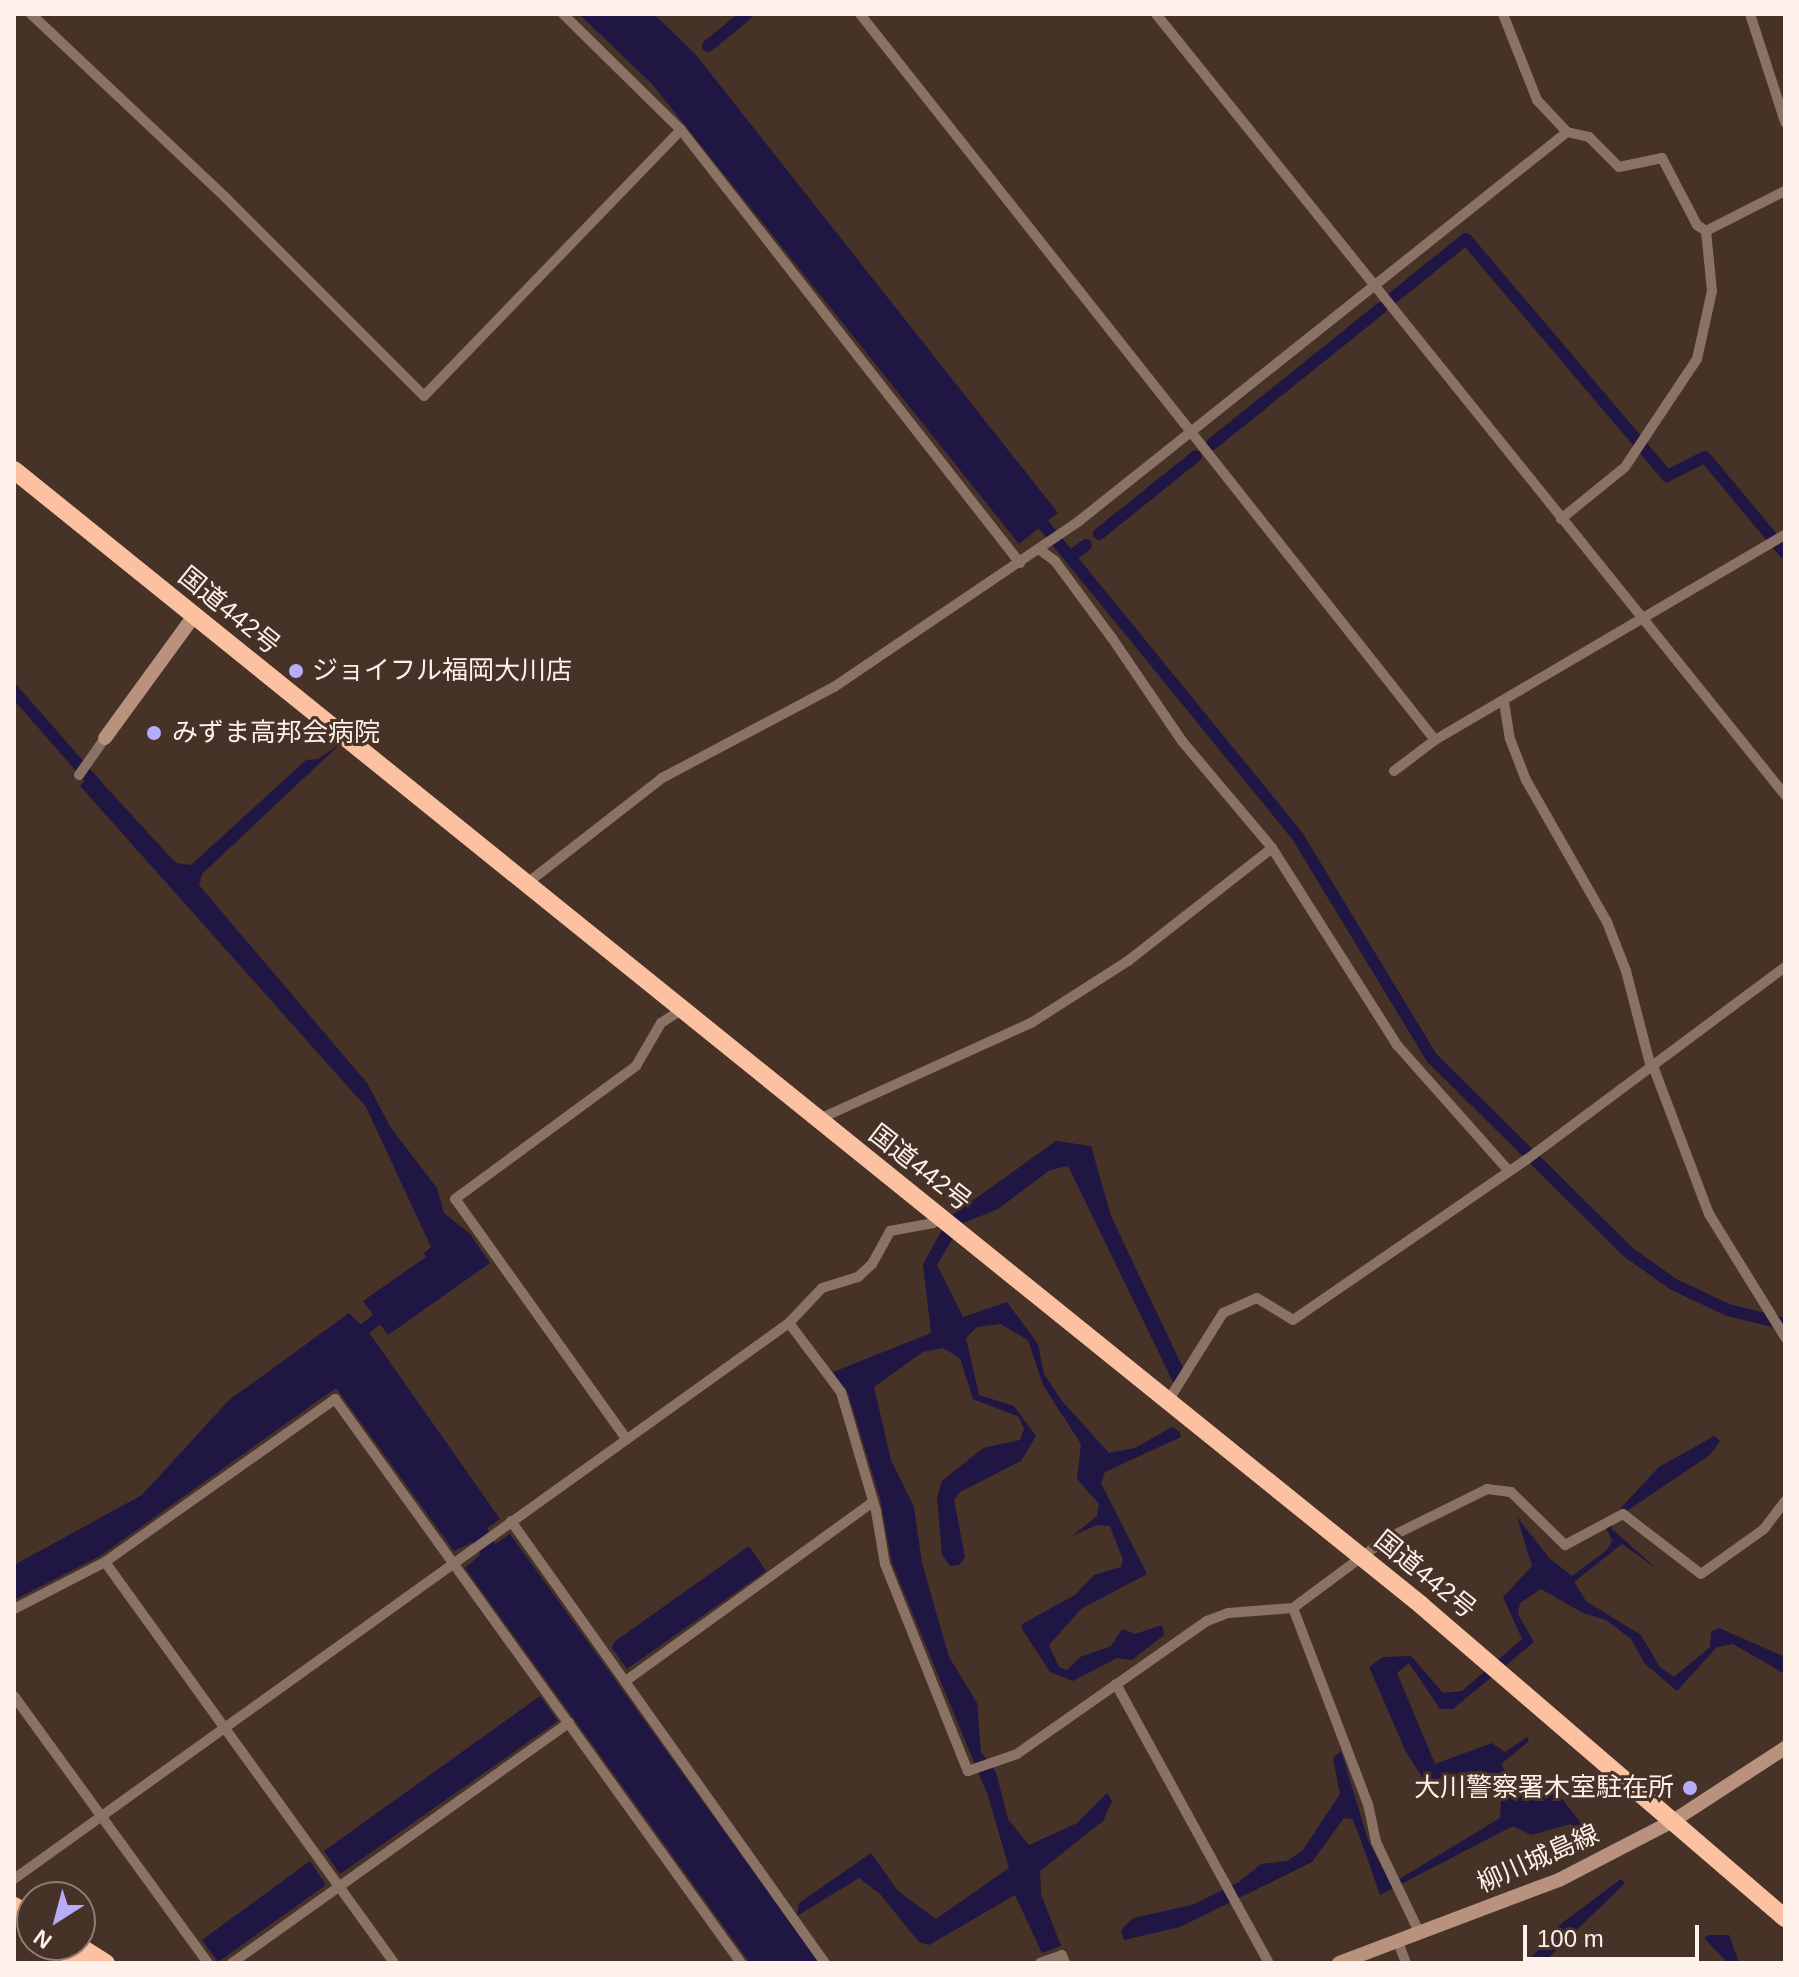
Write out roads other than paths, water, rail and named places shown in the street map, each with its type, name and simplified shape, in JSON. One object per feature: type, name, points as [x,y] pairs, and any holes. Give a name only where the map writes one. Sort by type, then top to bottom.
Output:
[{"type":"highway","name":"国道442号","points":[[14,470],[1365,1559],[1785,1918]]},
{"type":"main road","points":[[105,738],[194,616]]},
{"type":"main road","name":"柳川城島線","points":[[1339,1963],[1559,1880],[1673,1821],[1785,1748]]},
{"type":"street","points":[[31,14],[226,198],[424,396],[681,130]]},
{"type":"street","points":[[563,14],[681,130],[1020,563]]},
{"type":"street","points":[[860,14],[1435,740]]},
{"type":"street","points":[[1156,14],[1785,795]]},
{"type":"street","points":[[1503,14],[1537,100],[1567,132],[1589,137],[1619,167],[1662,158],[1697,225],[1706,231]]},
{"type":"street","points":[[1750,14],[1785,122]]},
{"type":"street","points":[[526,884],[662,778],[790,713],[925,629],[1041,548],[1567,132]]},
{"type":"street","points":[[1706,231],[1785,191]]},
{"type":"street","points":[[1561,519],[1633,457],[1697,359],[1712,291],[1706,231]]},
{"type":"street","points":[[1394,771],[1435,740],[1644,621],[1784,536]]},
{"type":"street","points":[[1041,548],[1055,561],[1112,638],[1182,741],[1272,848],[1397,1045],[1507,1169]]},
{"type":"street","points":[[1504,702],[1510,739],[1526,780],[1607,922],[1626,971],[1652,1067],[1709,1214],[1783,1335]]},
{"type":"street","points":[[79,775],[105,738]]},
{"type":"street","points":[[817,1120],[1031,1023],[1128,961],[1272,848]]},
{"type":"street","points":[[1168,1401],[1223,1313],[1257,1298],[1293,1320],[1507,1169],[1526,1160],[1785,967]]},
{"type":"street","points":[[625,1437],[455,1199],[636,1066],[661,1023],[681,1010]]},
{"type":"street","points":[[14,1879],[625,1437],[789,1323],[822,1288],[858,1277],[890,1231],[933,1223],[942,1218]]},
{"type":"street","points":[[789,1323],[841,1392],[873,1502],[885,1564],[968,1771],[1017,1754],[1207,1621],[1228,1613],[1293,1608],[1365,1559],[1386,1539],[1497,1487],[1511,1492],[1565,1545],[1623,1514],[1683,1564],[1707,1573],[1764,1529],[1785,1501]]},
{"type":"street","points":[[14,1609],[105,1562],[335,1399],[457,1561],[741,1963]]},
{"type":"street","points":[[627,1680],[873,1502]]},
{"type":"street","points":[[508,1524],[627,1680],[825,1963]]},
{"type":"street","points":[[105,1562],[394,1963]]},
{"type":"street","points":[[1293,1608],[1368,1804],[1376,1842],[1420,1934]]},
{"type":"street","points":[[1116,1684],[1269,1963]]},
{"type":"street","points":[[14,1696],[208,1963]]},
{"type":"street","points":[[232,1963],[569,1723]]},
{"type":"street","points":[[1398,1942],[1406,1963]]},
{"type":"street","points":[[1040,1963],[1062,1955],[1065,1963]]},
{"type":"waterway","points":[[708,46],[747,14]]},
{"type":"waterway","points":[[1394,297],[1466,239],[1667,476],[1705,457],[1785,553]]},
{"type":"waterway","points":[[1212,444],[1381,308]]},
{"type":"waterway","points":[[1099,534],[1196,456]]},
{"type":"waterway","points":[[1034,513],[1298,837],[1432,1058],[1628,1252],[1673,1284],[1728,1310],[1785,1324]]},
{"type":"waterway","points":[[1070,557],[1086,545]]},
{"type":"waterway","points":[[14,691],[99,788]]},
{"type":"waterway","points":[[353,1338],[389,1310]]},
{"type":"place","name":"ジョイフル福岡大川店","points":[[296,671]]},
{"type":"place","name":"みずま高邦会病院","points":[[154,733]]},
{"type":"place","name":"大川警察署木室駐在所","points":[[1690,1788]]}]
